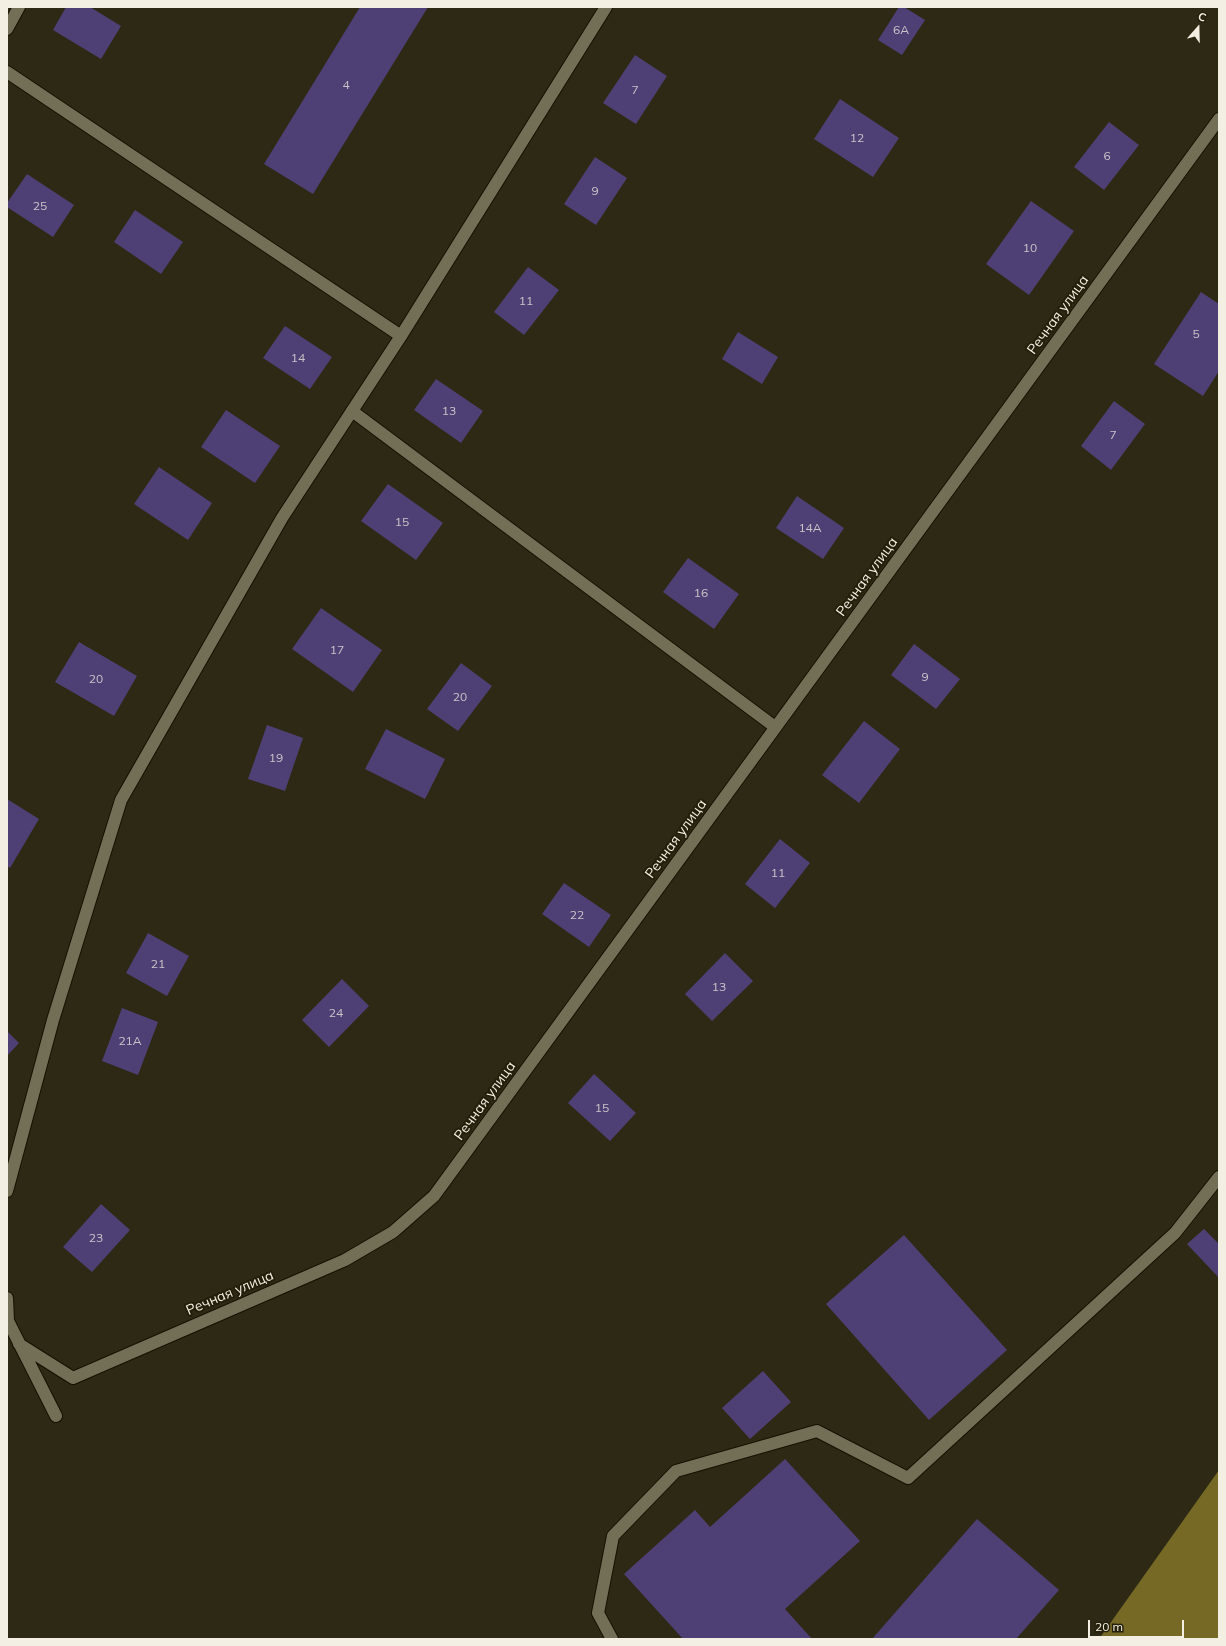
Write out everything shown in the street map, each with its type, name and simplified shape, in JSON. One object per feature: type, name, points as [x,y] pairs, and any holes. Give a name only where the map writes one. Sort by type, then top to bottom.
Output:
[{"type":"street","points":[[7,30],[19,7]]},
{"type":"street","points":[[7,1190],[53,1020],[121,800],[282,518],[401,336],[606,7]]},
{"type":"street","points":[[7,72],[401,336]]},
{"type":"street","name":"Речная улица","points":[[19,1344],[73,1378],[345,1260],[393,1232],[434,1196],[1219,119]]},
{"type":"street","points":[[352,411],[776,728]]},
{"type":"street","points":[[612,1639],[598,1613],[613,1536],[676,1471],[817,1431],[908,1478],[1175,1233],[1219,1177]]},
{"type":"street","points":[[7,1298],[8,1321],[56,1416]]},
{"type":"shaded area","points":[[1219,1470],[1219,1639],[1099,1639]]},
{"type":"building","points":[[66,7],[90,7],[121,26],[101,59],[53,30]]},
{"type":"building","points":[[360,7],[428,7],[313,194],[264,164]]},
{"type":"building","points":[[899,7],[904,7],[925,20],[902,55],[878,40]]},
{"type":"building","points":[[635,55],[667,76],[636,124],[603,103]]},
{"type":"building","points":[[840,99],[899,138],[873,177],[814,139]]},
{"type":"building","points":[[1109,122],[1139,145],[1104,190],[1074,167]]},
{"type":"building","points":[[595,157],[627,178],[596,225],[564,204]]},
{"type":"building","points":[[27,174],[74,205],[53,237],[7,207],[7,203]]},
{"type":"building","points":[[1031,201],[1074,231],[1029,295],[986,264]]},
{"type":"building","points":[[135,210],[183,242],[161,274],[114,242]]},
{"type":"building","points":[[528,267],[559,290],[524,335],[494,312]]},
{"type":"building","points":[[1201,292],[1219,304],[1219,371],[1203,396],[1154,364]]},
{"type":"building","points":[[285,326],[332,357],[310,389],[263,358]]},
{"type":"building","points":[[738,332],[778,357],[762,384],[722,359]]},
{"type":"building","points":[[436,379],[483,411],[461,443],[414,410]]},
{"type":"building","points":[[1114,401],[1145,424],[1111,470],[1081,446]]},
{"type":"building","points":[[226,410],[280,446],[255,483],[201,447]]},
{"type":"building","points":[[159,467],[212,503],[188,540],[134,504]]},
{"type":"building","points":[[388,484],[443,523],[416,560],[361,521]]},
{"type":"building","points":[[797,496],[844,528],[823,559],[776,528]]},
{"type":"building","points":[[688,558],[739,594],[714,629],[663,592]]},
{"type":"building","points":[[321,608],[382,650],[353,692],[292,649]]},
{"type":"building","points":[[79,642],[137,676],[114,716],[55,682]]},
{"type":"building","points":[[914,644],[960,679],[936,709],[891,675]]},
{"type":"building","points":[[461,663],[492,686],[458,731],[427,709]]},
{"type":"building","points":[[864,721],[900,749],[859,803],[822,775]]},
{"type":"building","points":[[267,725],[303,738],[285,791],[248,779]]},
{"type":"building","points":[[386,729],[445,759],[425,799],[365,769]]},
{"type":"building","points":[[7,799],[39,819],[10,868],[7,866]]},
{"type":"building","points":[[780,839],[810,863],[775,908],[745,884]]},
{"type":"building","points":[[564,883],[611,915],[589,947],[542,914]]},
{"type":"building","points":[[148,933],[189,956],[167,996],[126,973]]},
{"type":"building","points":[[725,953],[753,981],[712,1021],[685,994]]},
{"type":"building","points":[[342,979],[369,1006],[329,1047],[302,1020]]},
{"type":"building","points":[[122,1008],[158,1022],[138,1075],[102,1061]]},
{"type":"building","points":[[7,1031],[19,1043],[7,1056]]},
{"type":"building","points":[[594,1074],[636,1113],[610,1141],[568,1103]]},
{"type":"building","points":[[101,1204],[130,1230],[92,1272],[63,1247]]},
{"type":"building","points":[[1204,1229],[1219,1244],[1219,1278],[1187,1244]]},
{"type":"building","points":[[904,1235],[1007,1350],[929,1420],[826,1304]]},
{"type":"building","points":[[763,1371],[791,1402],[750,1439],[722,1408]]},
{"type":"building","points":[[785,1459],[860,1541],[785,1609],[812,1639],[683,1639],[624,1574],[695,1510],[710,1527]]},
{"type":"building","points":[[977,1519],[1059,1590],[1016,1639],[872,1639]]}]
